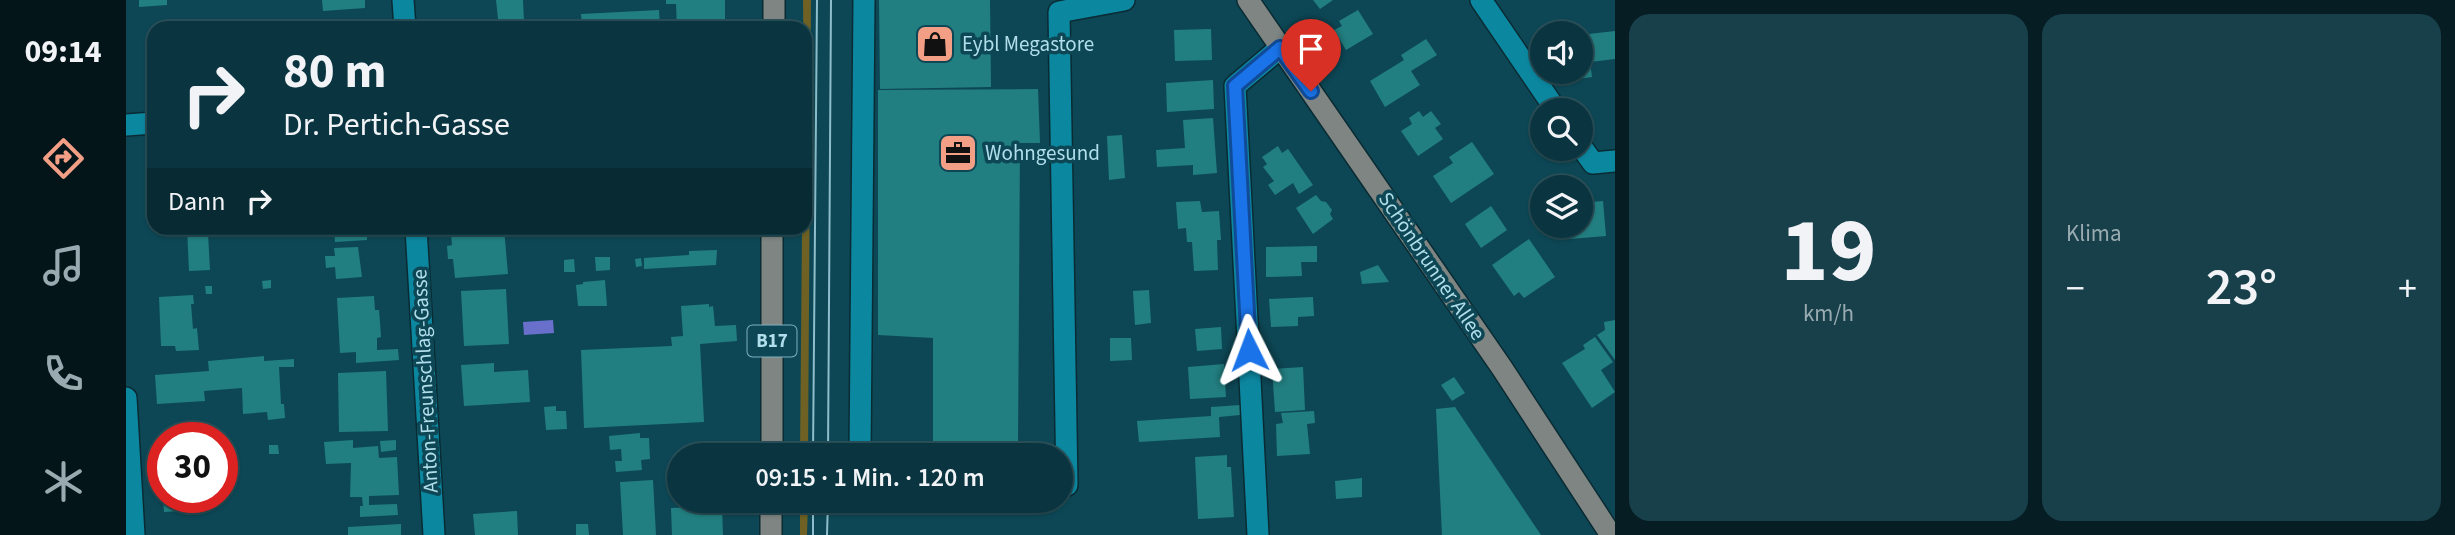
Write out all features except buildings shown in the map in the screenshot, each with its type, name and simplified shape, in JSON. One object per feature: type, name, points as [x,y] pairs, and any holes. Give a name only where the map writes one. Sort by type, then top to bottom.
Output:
[{"type":"main road","points":[[774,0],[774,21]]},
{"type":"main road","name":"Schönbrunner Allee","points":[[1248,0],[1395,210],[1611,535]]},
{"type":"main road","name":"B17","points":[[772,235],[772,443]]},
{"type":"main road","points":[[771,513],[771,535]]},
{"type":"street","points":[[403,0],[404,21]]},
{"type":"street","points":[[860,443],[864,0]]},
{"type":"street","points":[[1066,443],[1059,12],[1124,0]]},
{"type":"street","points":[[1481,0],[1548,98]]},
{"type":"street","points":[[1258,535],[1235,86],[1280,48]]},
{"type":"street","points":[[126,125],[147,124]]},
{"type":"street","points":[[1591,161],[1615,162]]},
{"type":"street","name":"Anton-Freunschlag-Gasse","points":[[416,235],[434,535]]},
{"type":"street","points":[[126,398],[134,535]]},
{"type":"shaded area","points":[[803,0],[811,0],[811,21],[803,21]]},
{"type":"shaded area","points":[[802,235],[809,235],[808,443],[800,443]]},
{"type":"shaded area","points":[[800,513],[808,513],[807,535],[800,535]]},
{"type":"water","points":[[553,320],[554,333],[524,335],[523,322]]},
{"type":"tram line","points":[[813,443],[817,0]]},
{"type":"tram line","points":[[828,443],[831,0]]},
{"type":"tram line","points":[[813,513],[813,535]]},
{"type":"tram line","points":[[827,535],[828,513]]},
{"type":"place","name":"Eybl Megastore","points":[[935,44]]},
{"type":"place","name":"Wohngesund","points":[[958,153]]},
{"type":"route","points":[[1249,350],[1235,86],[1280,48],[1311,91]]}]
